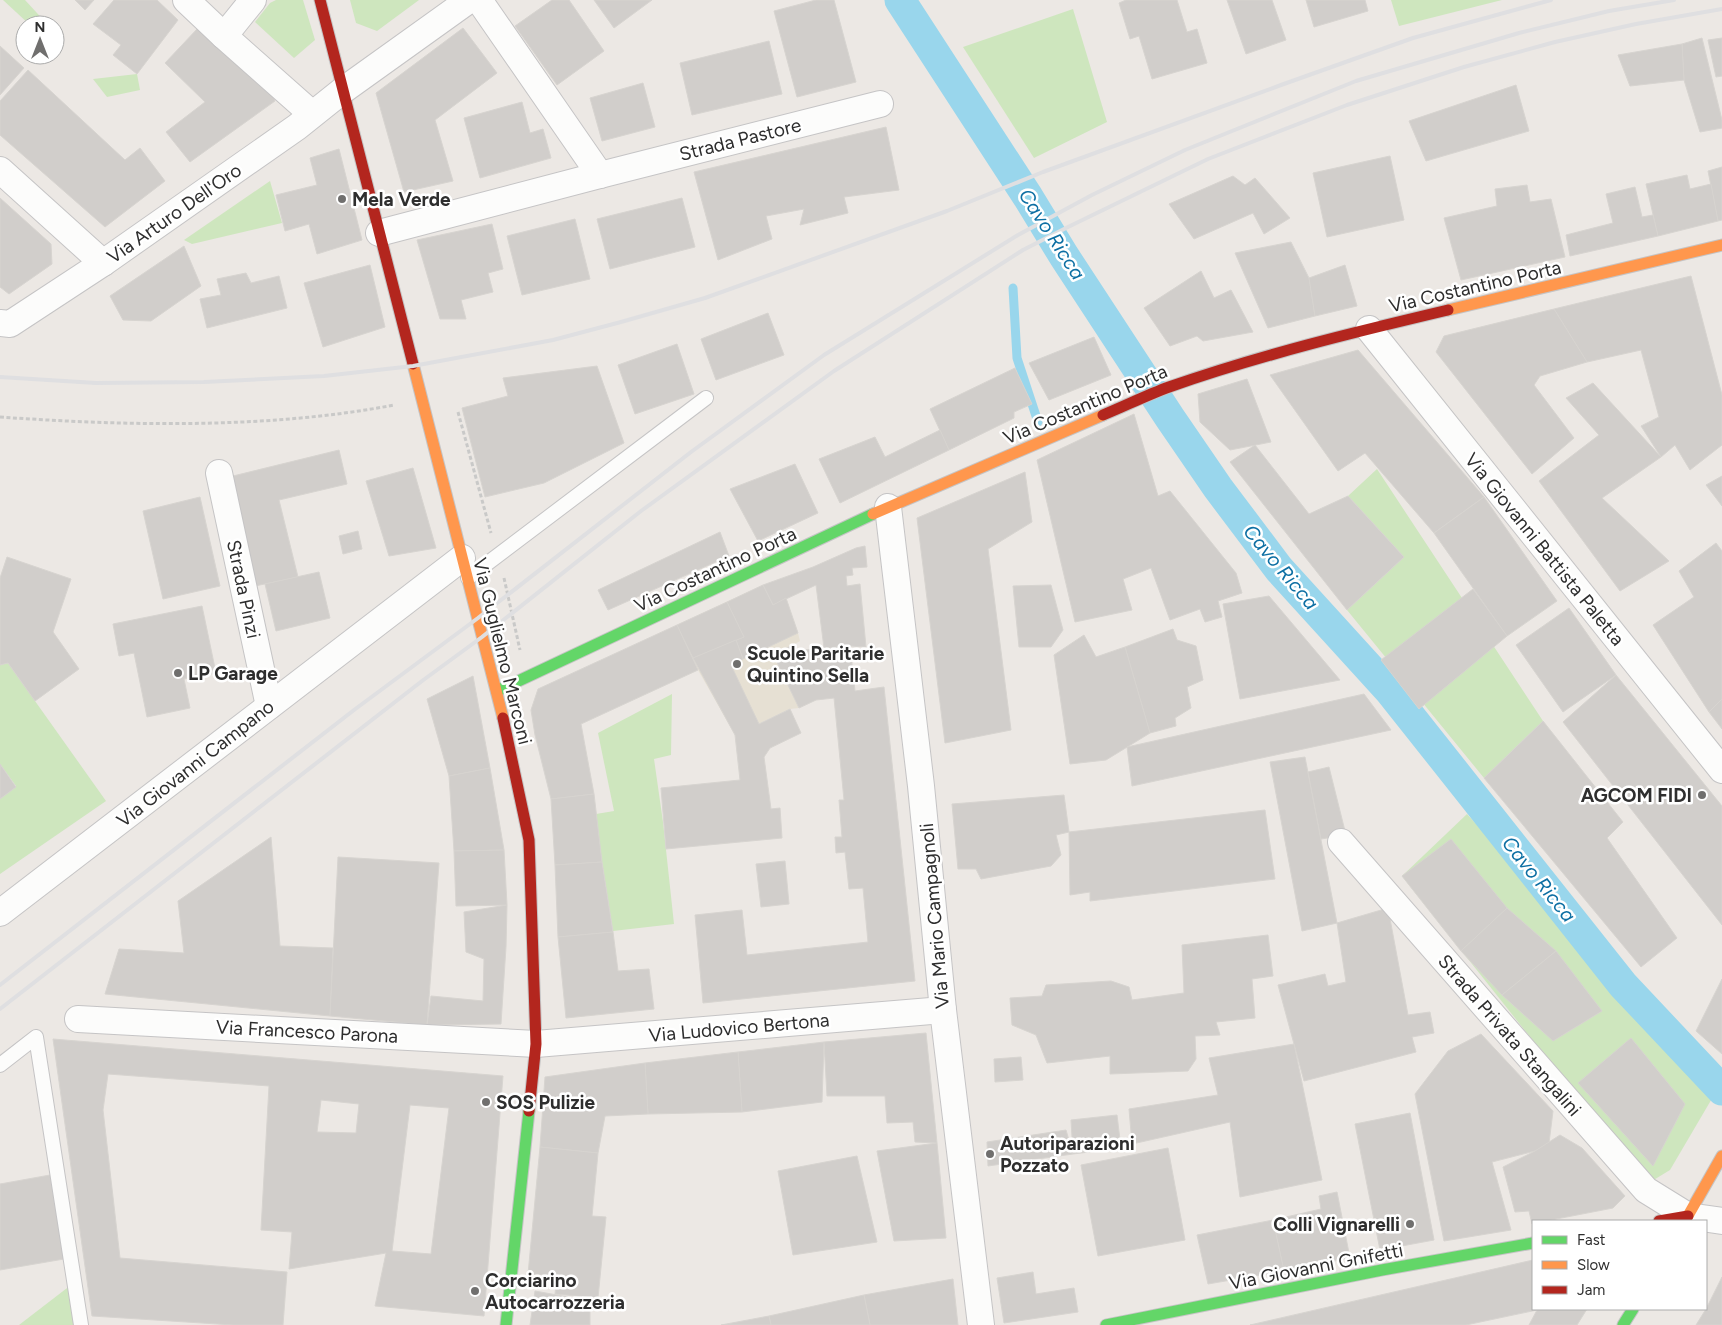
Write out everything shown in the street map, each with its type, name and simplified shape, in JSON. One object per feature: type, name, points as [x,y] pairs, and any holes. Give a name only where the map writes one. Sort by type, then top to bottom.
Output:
[{"type":"street","points":[[186,0],[312,114]]},
{"type":"street","points":[[224,36],[254,0]]},
{"type":"street","name":"Via Guglielmo Marconi","points":[[320,0],[496,691],[530,840],[536,1044],[506,1325]]},
{"type":"street","name":"Via Arturo Dell'Oro","points":[[0,323],[10,324],[103,263],[297,127],[342,91],[470,0]]},
{"type":"street","points":[[479,0],[600,175]]},
{"type":"street","name":"Strada Pastore","points":[[379,233],[880,104]]},
{"type":"street","points":[[0,170],[103,263]]},
{"type":"street","name":"Via Costantino Porta","points":[[496,691],[888,507],[1168,387],[1268,356],[1368,329],[1722,245]]},
{"type":"street","name":"Via Giovanni Battista Paletta","points":[[1368,329],[1722,770]]},
{"type":"street","name":"Strada Pinzi","points":[[219,473],[269,706]]},
{"type":"street","name":"Via Mario Campagnoli","points":[[888,507],[921,786],[943,1010],[981,1325]]},
{"type":"street","name":"Via Giovanni Campano","points":[[0,913],[269,706],[465,568]]},
{"type":"street","name":"Strada Privata Stangalini","points":[[1342,842],[1646,1190],[1686,1219]]},
{"type":"street","name":"Via Ludovico Bertona","points":[[536,1044],[943,1010]]},
{"type":"street","name":"Via Francesco Parona","points":[[78,1019],[536,1044]]},
{"type":"street","points":[[1686,1219],[1722,1156]]},
{"type":"street","points":[[1672,1220],[1704,1220]]},
{"type":"street","points":[[1707,1220],[1722,1221]]},
{"type":"street","name":"Via Giovanni Gnifetti","points":[[1106,1325],[1186,1317],[1382,1270],[1532,1243]]},
{"type":"street","points":[[1623,1325],[1631,1310]]},
{"type":"lane","points":[[465,568],[498,555],[706,398]]},
{"type":"lane","points":[[0,1065],[36,1037],[81,1325]]},
{"type":"path","points":[[0,417],[154,423],[258,421],[348,414],[422,400]]},
{"type":"path","points":[[457,407],[504,578],[521,654]]},
{"type":"shaded area","name":"Scuole Paritarie Quintino Sella","points":[[763,585],[773,605],[786,598],[798,633],[800,641],[774,656],[799,708],[790,709],[735,735],[698,670],[677,625]]},
{"type":"green space","points":[[3,0],[25,0],[39,15],[19,15]]},
{"type":"green space","points":[[276,0],[303,0],[315,40],[294,58],[255,22],[270,3]]},
{"type":"green space","points":[[350,0],[419,0],[377,31],[356,23]]},
{"type":"green space","points":[[1391,0],[1502,0],[1399,26]]},
{"type":"green space","points":[[1073,9],[1107,122],[1034,158],[963,47]]},
{"type":"green space","points":[[137,74],[140,90],[107,97],[93,79]]},
{"type":"green space","points":[[270,181],[282,223],[192,244],[184,240]]},
{"type":"green space","points":[[1377,469],[1543,721],[1484,778],[1347,610],[1404,557],[1348,496]]},
{"type":"green space","points":[[8,663],[106,801],[0,874],[0,799],[16,786],[0,764],[0,665]]},
{"type":"green space","points":[[672,694],[671,755],[654,759],[674,924],[613,931],[596,814],[614,811],[598,733]]},
{"type":"green space","points":[[1467,814],[1717,1090],[1670,1170],[1647,1184],[1402,876]]},
{"type":"green space","points":[[71,1285],[76,1325],[19,1325]]},
{"type":"building","points":[[75,0],[94,0],[85,10]]},
{"type":"building","points":[[114,0],[157,0],[178,20],[137,74],[113,55],[121,45],[93,24]]},
{"type":"building","points":[[552,0],[569,0],[604,51],[557,85],[515,26]]},
{"type":"building","points":[[594,0],[652,0],[614,28]]},
{"type":"building","points":[[816,0],[834,0],[856,82],[797,97],[774,11]]},
{"type":"building","points":[[1126,0],[1177,0],[1187,32],[1197,29],[1207,63],[1152,79],[1139,36],[1130,39],[1119,3]]},
{"type":"building","points":[[1227,0],[1272,0],[1286,40],[1246,54]]},
{"type":"building","points":[[1306,0],[1365,0],[1368,11],[1314,27]]},
{"type":"building","points":[[198,28],[271,92],[275,101],[190,162],[166,132],[205,102],[165,63]]},
{"type":"building","points":[[463,28],[497,73],[435,120],[453,181],[404,192],[376,93]]},
{"type":"building","points":[[1702,38],[1722,120],[1722,128],[1700,132],[1684,80],[1682,44]]},
{"type":"building","points":[[1722,38],[1722,76],[1716,77],[1708,40]]},
{"type":"building","points":[[769,41],[782,94],[692,115],[680,63]]},
{"type":"building","points":[[1682,44],[1684,80],[1630,86],[1618,55]]},
{"type":"building","points":[[0,46],[15,60],[15,65],[21,65],[24,68],[0,95]]},
{"type":"building","points":[[28,70],[125,160],[140,148],[165,181],[105,227],[0,135],[0,101]]},
{"type":"building","points":[[643,83],[655,127],[602,141],[590,98]]},
{"type":"building","points":[[1516,85],[1529,131],[1426,161],[1409,121]]},
{"type":"building","points":[[522,102],[530,133],[543,129],[551,158],[480,178],[464,118]]},
{"type":"building","points":[[886,127],[899,190],[844,197],[848,213],[800,225],[804,209],[766,216],[772,239],[718,260],[694,172]]},
{"type":"building","points":[[339,149],[362,240],[317,254],[309,224],[285,231],[276,195],[317,185],[310,158]]},
{"type":"building","points":[[1390,156],[1404,220],[1327,237],[1313,173]]},
{"type":"building","points":[[1722,167],[1722,220],[1718,221],[1708,171]]},
{"type":"building","points":[[1687,175],[1690,189],[1711,184],[1718,221],[1658,236],[1646,184]]},
{"type":"building","points":[[1233,176],[1245,185],[1255,178],[1290,218],[1264,234],[1253,213],[1194,239],[1169,204]]},
{"type":"building","points":[[1527,185],[1530,202],[1551,199],[1565,257],[1461,280],[1444,218],[1497,206],[1495,189]]},
{"type":"building","points":[[1635,187],[1642,217],[1653,215],[1658,236],[1570,256],[1566,235],[1613,223],[1606,194]]},
{"type":"building","points":[[0,198],[51,244],[52,264],[9,294],[0,287]]},
{"type":"building","points":[[682,198],[695,247],[610,269],[597,219]]},
{"type":"building","points":[[575,219],[590,279],[522,295],[507,236]]},
{"type":"building","points":[[492,224],[503,269],[488,273],[493,292],[461,300],[466,319],[440,319],[417,240]]},
{"type":"building","points":[[1291,242],[1309,278],[1315,316],[1268,328],[1235,253]]},
{"type":"building","points":[[184,246],[201,286],[151,321],[123,320],[110,296]]},
{"type":"building","points":[[370,265],[385,327],[323,347],[304,283]]},
{"type":"building","points":[[1345,265],[1357,306],[1315,316],[1309,278]]},
{"type":"building","points":[[1201,271],[1214,298],[1231,290],[1253,332],[1203,341],[1197,336],[1170,346],[1144,308]]},
{"type":"building","points":[[246,273],[251,283],[279,276],[287,308],[207,328],[200,299],[221,295],[217,279]]},
{"type":"building","points":[[1691,276],[1722,395],[1722,445],[1690,470],[1675,445],[1661,457],[1641,426],[1659,417],[1641,350],[1587,362],[1554,309]]},
{"type":"building","points":[[1554,309],[1587,362],[1540,376],[1534,385],[1574,438],[1532,474],[1436,352],[1444,336]]},
{"type":"building","points":[[768,313],[784,355],[716,380],[701,339]]},
{"type":"building","points":[[1094,337],[1111,375],[1049,400],[1029,363]]},
{"type":"building","points":[[677,344],[694,394],[635,414],[618,365]]},
{"type":"building","points":[[1358,350],[1484,497],[1434,533],[1365,453],[1338,471],[1270,375]]},
{"type":"building","points":[[597,366],[624,443],[544,483],[485,497],[462,408],[508,396],[503,378]]},
{"type":"building","points":[[1015,368],[1032,404],[1014,412],[1014,418],[949,450],[930,409]]},
{"type":"building","points":[[1247,379],[1271,442],[1230,450],[1200,422],[1198,394]]},
{"type":"building","points":[[1593,383],[1661,457],[1602,498],[1669,561],[1620,591],[1539,481],[1599,435],[1566,398]]},
{"type":"building","points":[[1134,414],[1158,496],[1170,491],[1236,573],[1242,593],[1218,601],[1222,617],[1205,622],[1200,609],[1170,620],[1151,568],[1123,579],[1132,610],[1075,622],[1037,460]]},
{"type":"building","points":[[940,430],[949,450],[840,503],[819,459],[875,437],[885,457]]},
{"type":"building","points":[[1255,445],[1309,514],[1348,496],[1404,557],[1347,610],[1230,462]]},
{"type":"building","points":[[339,450],[347,484],[279,500],[298,577],[255,586],[229,477]]},
{"type":"building","points":[[795,464],[818,513],[758,541],[730,489]]},
{"type":"building","points":[[413,468],[436,548],[389,556],[366,481]]},
{"type":"building","points":[[1025,472],[1032,522],[988,549],[1011,730],[945,743],[917,518]]},
{"type":"building","points":[[1722,476],[1722,506],[1706,485]]},
{"type":"building","points":[[200,497],[220,586],[163,599],[143,511]]},
{"type":"building","points":[[1484,497],[1557,601],[1507,636],[1434,533]]},
{"type":"building","points":[[358,531],[362,549],[343,554],[339,536]]},
{"type":"building","points":[[720,532],[729,556],[608,610],[598,590]]},
{"type":"building","points":[[1716,543],[1722,551],[1722,699],[1709,712],[1653,625],[1694,597],[1679,571]]},
{"type":"building","points":[[865,546],[867,567],[852,568],[853,575],[846,576],[847,586],[860,584],[866,647],[824,648],[816,585],[773,605],[763,585]]},
{"type":"building","points":[[7,557],[71,579],[53,632],[79,669],[35,701],[8,663],[0,665],[0,578]]},
{"type":"building","points":[[319,572],[330,618],[276,631],[265,584]]},
{"type":"building","points":[[763,585],[773,605],[786,598],[798,633],[743,659],[736,640],[744,637],[727,602]]},
{"type":"building","points":[[1051,585],[1063,630],[1051,647],[1019,647],[1013,586]]},
{"type":"building","points":[[1473,589],[1507,636],[1419,709],[1381,660]]},
{"type":"building","points":[[1269,596],[1340,680],[1240,699],[1223,604]]},
{"type":"building","points":[[727,602],[744,637],[693,658],[677,625]]},
{"type":"building","points":[[202,606],[216,673],[184,679],[190,708],[147,717],[134,653],[119,656],[113,624]]},
{"type":"building","points":[[1569,608],[1616,675],[1563,712],[1516,645]]},
{"type":"building","points":[[677,625],[698,670],[581,724],[594,794],[551,799],[535,735],[531,710],[538,689]]},
{"type":"building","points":[[1173,629],[1177,640],[1196,646],[1203,680],[1187,687],[1191,708],[1175,718],[1176,726],[1150,733],[1125,647]]},
{"type":"building","points":[[1084,635],[1096,657],[1125,647],[1150,733],[1106,760],[1070,764],[1054,655]]},
{"type":"building","points":[[736,640],[743,659],[731,665],[759,724],[790,709],[801,733],[770,748],[764,757],[771,809],[780,808],[782,838],[666,849],[661,788],[740,780],[735,735],[693,658]]},
{"type":"building","points":[[791,646],[793,651],[850,646],[855,691],[884,687],[915,981],[703,1003],[695,915],[742,910],[747,955],[868,942],[863,888],[849,889],[845,852],[836,853],[835,837],[842,837],[839,800],[844,800],[834,698],[816,700],[799,708],[773,654]]},
{"type":"building","points":[[1616,675],[1722,806],[1722,925],[1563,722]]},
{"type":"building","points":[[473,676],[490,768],[449,776],[427,699]]},
{"type":"building","points":[[1364,694],[1391,730],[1132,786],[1127,747]]},
{"type":"building","points":[[1722,699],[1722,729],[1709,712]]},
{"type":"building","points":[[1543,721],[1623,822],[1607,838],[1677,938],[1641,967],[1484,778]]},
{"type":"building","points":[[1305,757],[1337,923],[1302,931],[1270,762]]},
{"type":"building","points":[[0,764],[16,787],[0,799]]},
{"type":"building","points":[[1329,767],[1346,835],[1321,839],[1308,772]]},
{"type":"building","points":[[490,768],[504,850],[454,851],[449,776]]},
{"type":"building","points":[[594,794],[602,862],[555,865],[551,799]]},
{"type":"building","points":[[1064,795],[1069,832],[1056,835],[1061,855],[1051,866],[981,879],[976,869],[958,869],[952,804]]},
{"type":"building","points":[[1265,810],[1275,879],[1090,901],[1090,892],[1070,895],[1069,832]]},
{"type":"building","points":[[271,837],[280,946],[333,948],[330,1016],[105,994],[119,949],[184,953],[178,901]]},
{"type":"building","points":[[1451,839],[1507,908],[1461,951],[1402,876]]},
{"type":"building","points":[[504,850],[507,905],[456,906],[454,851]]},
{"type":"building","points":[[338,857],[439,863],[427,1025],[330,1016]]},
{"type":"building","points":[[785,861],[789,904],[761,907],[756,864]]},
{"type":"building","points":[[602,862],[613,932],[558,937],[555,865]]},
{"type":"building","points":[[507,905],[501,1024],[427,1025],[431,996],[483,1001],[484,959],[466,952],[464,912]]},
{"type":"building","points":[[1388,908],[1408,1015],[1430,1012],[1434,1033],[1412,1037],[1416,1052],[1304,1081],[1278,985],[1325,974],[1328,986],[1346,982],[1337,923]]},
{"type":"building","points":[[1507,908],[1556,951],[1502,995],[1461,951]]},
{"type":"building","points":[[613,932],[618,971],[649,969],[654,1009],[566,1018],[558,937]]},
{"type":"building","points":[[1268,935],[1273,976],[1252,979],[1255,1018],[1216,1022],[1220,1035],[1195,1036],[1196,1059],[1188,1071],[1110,1074],[1110,1056],[1047,1063],[1036,1035],[1012,1025],[1010,998],[1042,996],[1046,985],[1111,981],[1129,987],[1132,1000],[1184,993],[1182,945]]},
{"type":"building","points":[[1556,951],[1602,1011],[1553,1041],[1502,995]]},
{"type":"building","points":[[1722,979],[1722,1054],[1696,1031]]},
{"type":"building","points":[[926,1033],[937,1143],[915,1142],[913,1122],[887,1123],[885,1096],[827,1096],[824,1042]]},
{"type":"building","points":[[1481,1034],[1553,1111],[1549,1143],[1535,1151],[1492,1162],[1511,1230],[1444,1241],[1415,1094],[1448,1051]]},
{"type":"building","points":[[1631,1038],[1685,1104],[1653,1166],[1578,1083]]},
{"type":"building","points":[[53,1039],[503,1076],[484,1316],[375,1306],[386,1253],[289,1269],[292,1232],[261,1230],[269,1086],[108,1074],[103,1110],[120,1258],[287,1272],[283,1325],[233,1325],[92,1316]],"holes":[[[321,1100],[359,1104],[356,1133],[317,1132]],[[410,1105],[449,1108],[431,1254],[392,1251]]]},
{"type":"building","points":[[824,1042],[822,1102],[742,1112],[738,1052]]},
{"type":"building","points":[[1294,1044],[1322,1180],[1240,1197],[1230,1122],[1132,1144],[1129,1109],[1218,1095],[1209,1058]]},
{"type":"building","points":[[738,1052],[742,1112],[648,1114],[645,1063]]},
{"type":"building","points":[[1021,1057],[1023,1080],[995,1082],[994,1059]]},
{"type":"building","points":[[645,1063],[648,1114],[605,1116],[598,1153],[540,1147],[545,1077]]},
{"type":"building","points":[[1410,1113],[1434,1240],[1380,1250],[1355,1124]]},
{"type":"building","points":[[1117,1115],[1121,1148],[1073,1154],[1071,1120]]},
{"type":"building","points":[[1066,1130],[1073,1154],[988,1166],[987,1142]]},
{"type":"building","points":[[1560,1135],[1582,1148],[1625,1196],[1613,1208],[1551,1220],[1532,1220],[1532,1224],[1529,1211],[1515,1212],[1503,1167],[1535,1151]]},
{"type":"building","points":[[937,1143],[946,1238],[894,1241],[877,1151]]},
{"type":"building","points":[[540,1147],[598,1153],[592,1216],[606,1217],[598,1298],[555,1294],[557,1276],[528,1274]]},
{"type":"building","points":[[1168,1148],[1185,1240],[1098,1256],[1081,1165]]},
{"type":"building","points":[[857,1156],[877,1242],[793,1255],[778,1171]]},
{"type":"building","points":[[50,1175],[64,1259],[0,1270],[0,1184]]},
{"type":"building","points":[[1337,1192],[1350,1258],[1284,1271],[1273,1220],[1321,1209],[1319,1196]]},
{"type":"building","points":[[1273,1220],[1284,1271],[1208,1284],[1197,1235]]},
{"type":"building","points":[[1532,1260],[1532,1310],[1537,1310],[1466,1325],[1250,1325]]},
{"type":"building","points":[[1033,1272],[1036,1294],[1074,1288],[1078,1312],[1004,1323],[997,1278]]},
{"type":"building","points":[[1722,1277],[1722,1325],[1696,1325],[1707,1310]]},
{"type":"building","points":[[953,1279],[958,1325],[870,1325],[864,1295]]},
{"type":"building","points":[[535,1291],[590,1301],[590,1325],[530,1325]]},
{"type":"building","points":[[864,1295],[870,1325],[771,1325],[769,1316]]},
{"type":"building","points":[[1537,1310],[1586,1310],[1577,1325],[1529,1325]]},
{"type":"building","points":[[769,1316],[771,1325],[721,1325]]},
{"type":"waterway","name":"Cavo Ricca","points":[[900,0],[1170,418],[1218,488],[1279,569],[1390,691],[1623,985],[1722,1090]]},
{"type":"waterway","points":[[1013,288],[1017,358],[1038,422]]},
{"type":"railway","points":[[0,377],[96,383],[204,382],[324,376],[413,366],[553,340],[705,298],[947,211],[1043,172],[1413,38],[1551,0]]},
{"type":"railway","points":[[0,985],[354,710],[478,618],[691,452],[824,355],[1018,235],[1092,195],[1185,150],[1356,81],[1519,33],[1609,11],[1674,0]]},
{"type":"railway","points":[[0,1009],[422,681],[482,637],[641,511],[834,371],[1023,250],[1208,159],[1347,105],[1464,67],[1555,42],[1636,24],[1722,9]]},
{"type":"traffic: fast","points":[[497,691],[873,514]]},
{"type":"traffic: fast","points":[[506,1325],[529,1111]]},
{"type":"traffic: fast","points":[[1106,1325],[1382,1270],[1532,1243]]},
{"type":"traffic: fast","points":[[1623,1325],[1632,1310]]},
{"type":"traffic: slow","points":[[1448,310],[1722,245]]},
{"type":"traffic: slow","points":[[413,364],[503,718]]},
{"type":"traffic: slow","points":[[873,514],[1103,415]]},
{"type":"traffic: slow","points":[[1686,1220],[1722,1156]]},
{"type":"traffic: jam","points":[[320,0],[413,364]]},
{"type":"traffic: jam","points":[[1103,415],[1152,393],[1203,375],[1273,354],[1448,310]]},
{"type":"traffic: jam","points":[[503,718],[529,840],[536,1044],[529,1111]]},
{"type":"traffic: jam","points":[[1665,1220],[1688,1216]]},
{"type":"place","name":"Mela Verde","points":[[342,199]]},
{"type":"place","name":"Scuole Paritarie Quintino Sella","points":[[737,664]]},
{"type":"place","name":"LP Garage","points":[[178,673]]},
{"type":"place","name":"AGCOM FIDI","points":[[1702,795]]},
{"type":"place","name":"SOS Pulizie","points":[[486,1102]]},
{"type":"place","name":"Autoriparazioni Pozzato","points":[[990,1154]]},
{"type":"place","name":"Colli Vignarelli","points":[[1410,1224]]},
{"type":"place","name":"Corciarino Autocarrozzeria","points":[[475,1291]]}]
